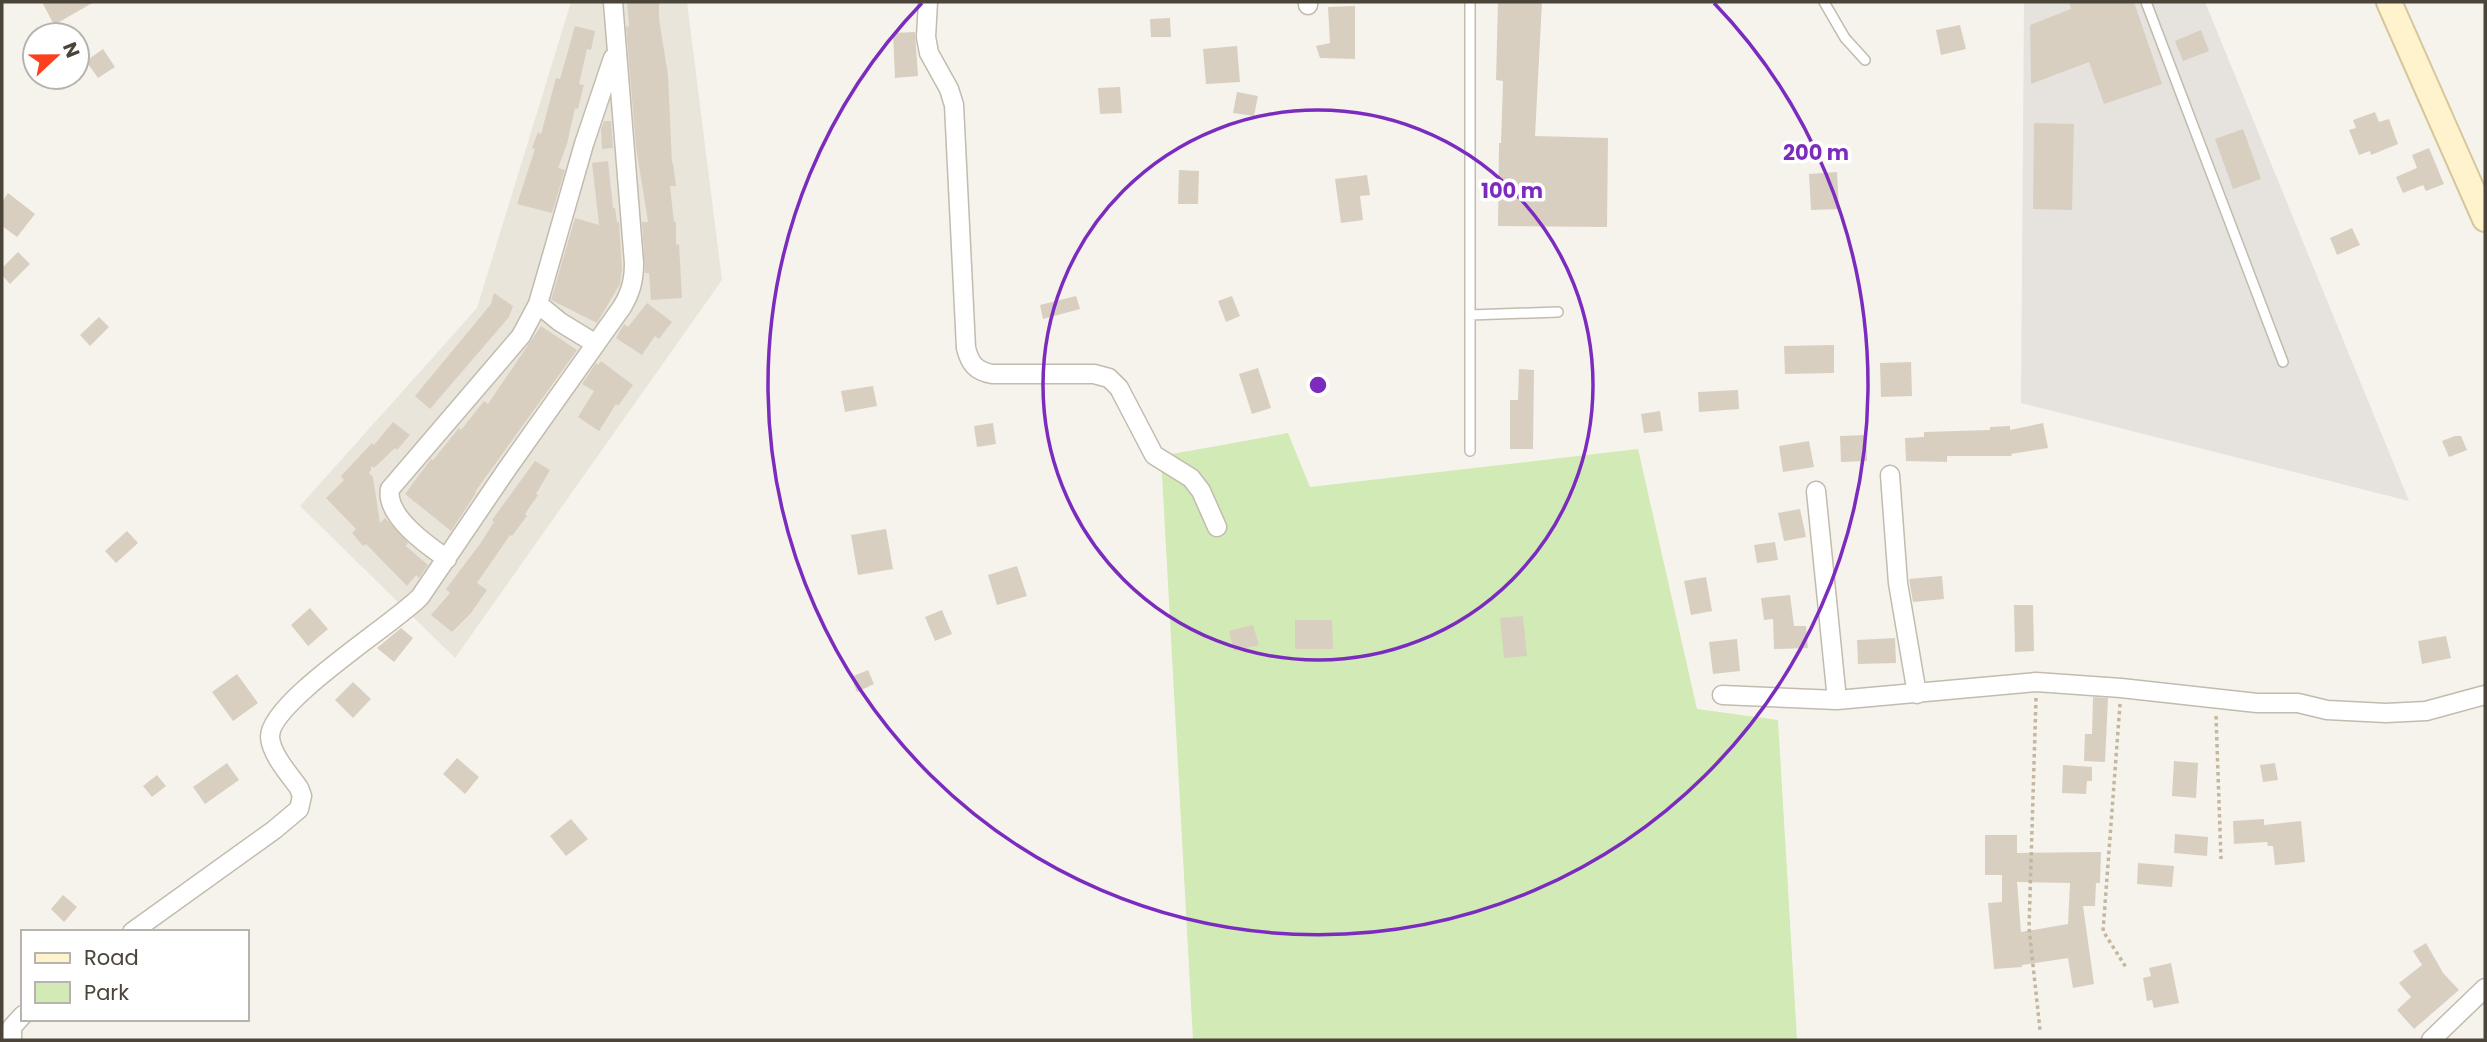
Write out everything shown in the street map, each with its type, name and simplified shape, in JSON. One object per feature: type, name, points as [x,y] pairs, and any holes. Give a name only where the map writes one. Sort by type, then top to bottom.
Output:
[{"type":"main road","points":[[2389,2],[2485,219]]},
{"type":"street","points":[[135,930],[299,809],[302,796],[299,788],[271,744],[273,726],[287,707],[352,649],[410,608],[421,597],[507,469],[622,307],[634,280],[634,262],[613,2]]},
{"type":"street","points":[[928,2],[926,37],[929,53],[949,89],[954,105],[966,348],[974,367],[981,372],[992,374],[1094,374],[1108,378],[1119,388],[1154,455],[1191,478],[1201,491],[1217,527]]},
{"type":"street","points":[[447,559],[407,527],[391,503],[390,489],[521,335],[538,304],[584,144],[615,51]]},
{"type":"street","points":[[538,304],[596,345]]},
{"type":"street","points":[[1890,475],[1898,583],[1917,694]]},
{"type":"street","points":[[1816,491],[1837,700]]},
{"type":"street","points":[[1722,695],[1837,700],[2036,682],[2121,688],[2216,700],[2298,703],[2327,709],[2386,713],[2426,711],[2485,695]]},
{"type":"street","points":[[2431,1040],[2485,988]]},
{"type":"street","points":[[12,1040],[12,1027],[21,1018]]},
{"type":"lane","points":[[1470,2],[1470,451]]},
{"type":"lane","points":[[1824,2],[1845,38],[1864,60]]},
{"type":"lane","points":[[2146,2],[2283,362]]},
{"type":"lane","points":[[1470,315],[1558,312]]},
{"type":"path","points":[[2036,682],[2029,928],[2040,1030]]},
{"type":"path","points":[[2121,688],[2104,931],[2127,969]]},
{"type":"path","points":[[2216,700],[2221,859]]},
{"type":"shaded area","points":[[571,2],[687,2],[722,280],[455,658],[300,506],[477,308]]},
{"type":"shaded area","points":[[2024,2],[2205,2],[2409,501],[2021,403]]},
{"type":"green space","points":[[1288,433],[1310,487],[1638,449],[1697,709],[1778,720],[1797,1040],[1193,1040],[1161,456]]},
{"type":"building","points":[[42,2],[94,2],[61,21],[52,21]]},
{"type":"building","points":[[627,2],[659,2],[668,75],[672,163],[676,186],[670,186],[676,222],[676,245],[679,244],[682,298],[651,300],[649,273],[645,273],[642,222],[648,222],[636,147],[626,27],[629,26]]},
{"type":"building","points":[[1498,2],[1542,2],[1535,136],[1608,138],[1607,227],[1498,226],[1503,81],[1496,80]]},
{"type":"building","points":[[2069,2],[2134,2],[2162,84],[2104,104],[2089,62],[2031,84],[2030,25],[2071,9]]},
{"type":"building","points":[[1355,6],[1355,59],[1320,58],[1316,46],[1330,43],[1328,7]]},
{"type":"building","points":[[1170,18],[1171,37],[1151,37],[1150,19]]},
{"type":"building","points":[[1960,25],[1966,49],[1941,55],[1936,30]]},
{"type":"building","points":[[575,26],[595,31],[591,50],[587,49],[579,84],[584,85],[578,109],[575,108],[567,144],[558,168],[565,170],[552,213],[517,204],[535,149],[532,148],[538,132],[541,134],[556,78],[560,79]]},
{"type":"building","points":[[2201,30],[2209,51],[2183,61],[2175,41]]},
{"type":"building","points":[[915,32],[918,76],[895,78],[893,33]]},
{"type":"building","points":[[1237,46],[1240,82],[1206,84],[1203,49]]},
{"type":"building","points":[[103,49],[115,67],[98,78],[91,68],[91,57]]},
{"type":"building","points":[[1120,87],[1122,113],[1100,114],[1098,88]]},
{"type":"building","points":[[1237,92],[1258,96],[1254,116],[1233,113]]},
{"type":"building","points":[[2375,112],[2379,122],[2389,119],[2398,144],[2371,155],[2370,151],[2359,155],[2349,130],[2356,128],[2353,120]]},
{"type":"building","points":[[604,121],[611,121],[613,148],[602,149],[601,129]]},
{"type":"building","points":[[2034,123],[2074,124],[2072,210],[2033,209]]},
{"type":"building","points":[[2243,129],[2261,179],[2233,189],[2215,139]]},
{"type":"building","points":[[2429,148],[2444,184],[2426,191],[2423,185],[2403,193],[2396,177],[2417,168],[2412,155]]},
{"type":"building","points":[[608,161],[613,208],[619,222],[622,269],[620,284],[597,323],[551,300],[575,218],[599,225],[592,163]]},
{"type":"building","points":[[1179,170],[1199,171],[1198,204],[1178,204]]},
{"type":"building","points":[[1837,172],[1839,209],[1811,210],[1809,174]]},
{"type":"building","points":[[1367,175],[1370,195],[1360,196],[1363,220],[1341,223],[1335,179]]},
{"type":"building","points":[[8,193],[35,214],[17,237],[2,226],[2,202]]},
{"type":"building","points":[[2352,228],[2360,245],[2337,255],[2330,238]]},
{"type":"building","points":[[18,252],[30,264],[10,284],[2,275],[2,268]]},
{"type":"building","points":[[494,293],[513,306],[509,317],[430,409],[415,396],[491,304]]},
{"type":"building","points":[[1076,296],[1080,309],[1043,319],[1040,305]]},
{"type":"building","points":[[1232,296],[1240,316],[1226,322],[1218,301]]},
{"type":"building","points":[[647,303],[672,322],[659,339],[655,336],[642,355],[616,338],[624,324],[628,327]]},
{"type":"building","points":[[99,317],[109,327],[90,346],[80,335]]},
{"type":"building","points":[[541,326],[577,350],[475,492],[451,531],[405,494],[459,428],[461,430],[484,401],[488,404]]},
{"type":"building","points":[[1834,345],[1834,373],[1785,374],[1784,346]]},
{"type":"building","points":[[601,361],[633,385],[618,406],[616,404],[599,431],[578,417],[594,391],[582,384],[596,363],[598,365]]},
{"type":"building","points":[[1911,362],[1912,396],[1881,397],[1880,363]]},
{"type":"building","points":[[1258,368],[1271,408],[1252,414],[1239,374]]},
{"type":"building","points":[[1519,369],[1534,370],[1533,449],[1510,449],[1510,400],[1518,400]]},
{"type":"building","points":[[873,386],[877,406],[845,412],[841,391]]},
{"type":"building","points":[[1738,390],[1739,409],[1699,412],[1698,392]]},
{"type":"building","points":[[1660,411],[1663,431],[1644,433],[1641,414]]},
{"type":"building","points":[[393,422],[410,435],[397,450],[395,448],[374,468],[371,466],[369,473],[373,477],[380,523],[385,518],[408,543],[406,546],[428,565],[419,578],[416,575],[407,586],[366,544],[363,546],[352,533],[356,529],[326,498],[344,480],[341,476],[372,443],[374,445]]},
{"type":"building","points":[[993,423],[996,444],[977,447],[974,426]]},
{"type":"building","points":[[2043,423],[2048,448],[2011,454],[2012,456],[1947,456],[1947,462],[1906,461],[1905,438],[1924,437],[1924,432],[1990,430],[1990,427],[2010,426],[2010,430]]},
{"type":"building","points":[[1866,435],[1867,461],[1841,462],[1840,436]]},
{"type":"building","points":[[2461,436],[2467,450],[2449,457],[2442,441]]},
{"type":"building","points":[[1809,441],[1814,467],[1783,472],[1779,446]]},
{"type":"building","points":[[535,461],[550,470],[536,494],[538,495],[525,514],[527,516],[512,536],[510,535],[477,583],[487,590],[471,613],[452,632],[431,615],[450,593],[446,589],[480,544],[494,522],[492,520]]},
{"type":"building","points":[[1800,509],[1806,537],[1784,541],[1778,513]]},
{"type":"building","points":[[886,529],[893,569],[858,575],[851,535]]},
{"type":"building","points":[[127,531],[138,543],[116,563],[105,551]]},
{"type":"building","points":[[1775,542],[1778,560],[1757,563],[1754,545]]},
{"type":"building","points":[[1017,566],[1027,596],[997,605],[988,575]]},
{"type":"building","points":[[1942,576],[1944,599],[1913,602],[1909,579]]},
{"type":"building","points":[[1706,577],[1712,611],[1691,615],[1684,581]]},
{"type":"building","points":[[1790,595],[1794,626],[1806,626],[1808,648],[1774,649],[1773,619],[1764,620],[1761,598]]},
{"type":"building","points":[[2014,605],[2033,605],[2034,651],[2015,652]]},
{"type":"building","points":[[310,608],[328,629],[308,646],[291,625]]},
{"type":"building","points":[[942,610],[952,634],[935,641],[925,617]]},
{"type":"building","points":[[1523,616],[1527,656],[1504,658],[1500,618]]},
{"type":"building","points":[[1295,620],[1332,620],[1333,649],[1295,649]]},
{"type":"building","points":[[1253,625],[1259,645],[1234,651],[1229,631]]},
{"type":"building","points":[[401,628],[413,638],[394,662],[377,648]]},
{"type":"building","points":[[2446,636],[2451,658],[2422,664],[2418,641]]},
{"type":"building","points":[[1895,638],[1896,663],[1858,664],[1857,640]]},
{"type":"building","points":[[1737,639],[1740,671],[1713,674],[1709,642]]},
{"type":"building","points":[[868,670],[874,684],[857,692],[851,677]]},
{"type":"building","points":[[237,674],[258,703],[233,721],[212,692]]},
{"type":"building","points":[[353,682],[371,699],[353,718],[335,700]]},
{"type":"building","points":[[2093,697],[2108,698],[2105,762],[2084,761],[2085,734],[2092,734]]},
{"type":"building","points":[[457,758],[479,777],[465,794],[443,774]]},
{"type":"building","points":[[2174,761],[2198,763],[2196,798],[2172,796]]},
{"type":"building","points":[[227,763],[239,780],[205,804],[193,787]]},
{"type":"building","points":[[2275,763],[2278,780],[2263,782],[2260,765]]},
{"type":"building","points":[[2063,765],[2092,767],[2092,781],[2087,781],[2086,794],[2062,793]]},
{"type":"building","points":[[157,775],[166,786],[152,797],[143,786]]},
{"type":"building","points":[[571,819],[588,839],[566,856],[550,836]]},
{"type":"building","points":[[2264,819],[2264,825],[2301,821],[2305,862],[2275,865],[2273,846],[2268,846],[2267,842],[2234,844],[2233,821]]},
{"type":"building","points":[[2175,834],[2208,837],[2207,856],[2174,853]]},
{"type":"building","points":[[1985,835],[2017,835],[2017,853],[2101,852],[2100,883],[2096,883],[2095,906],[2083,906],[2094,984],[2073,988],[2068,958],[2022,967],[1994,969],[1988,903],[2002,902],[2002,875],[1985,875]],"holes":[[[2017,882],[2070,883],[2068,924],[2021,932]]]},
{"type":"building","points":[[2138,863],[2174,866],[2172,887],[2137,884]]},
{"type":"building","points":[[63,895],[77,907],[64,922],[51,909]]},
{"type":"building","points":[[2426,943],[2443,973],[2459,990],[2414,1029],[2397,1010],[2411,997],[2399,983],[2422,965],[2413,951]]},
{"type":"building","points":[[2171,963],[2179,1003],[2154,1008],[2152,1000],[2147,1001],[2143,978],[2151,976],[2149,968]]}]
